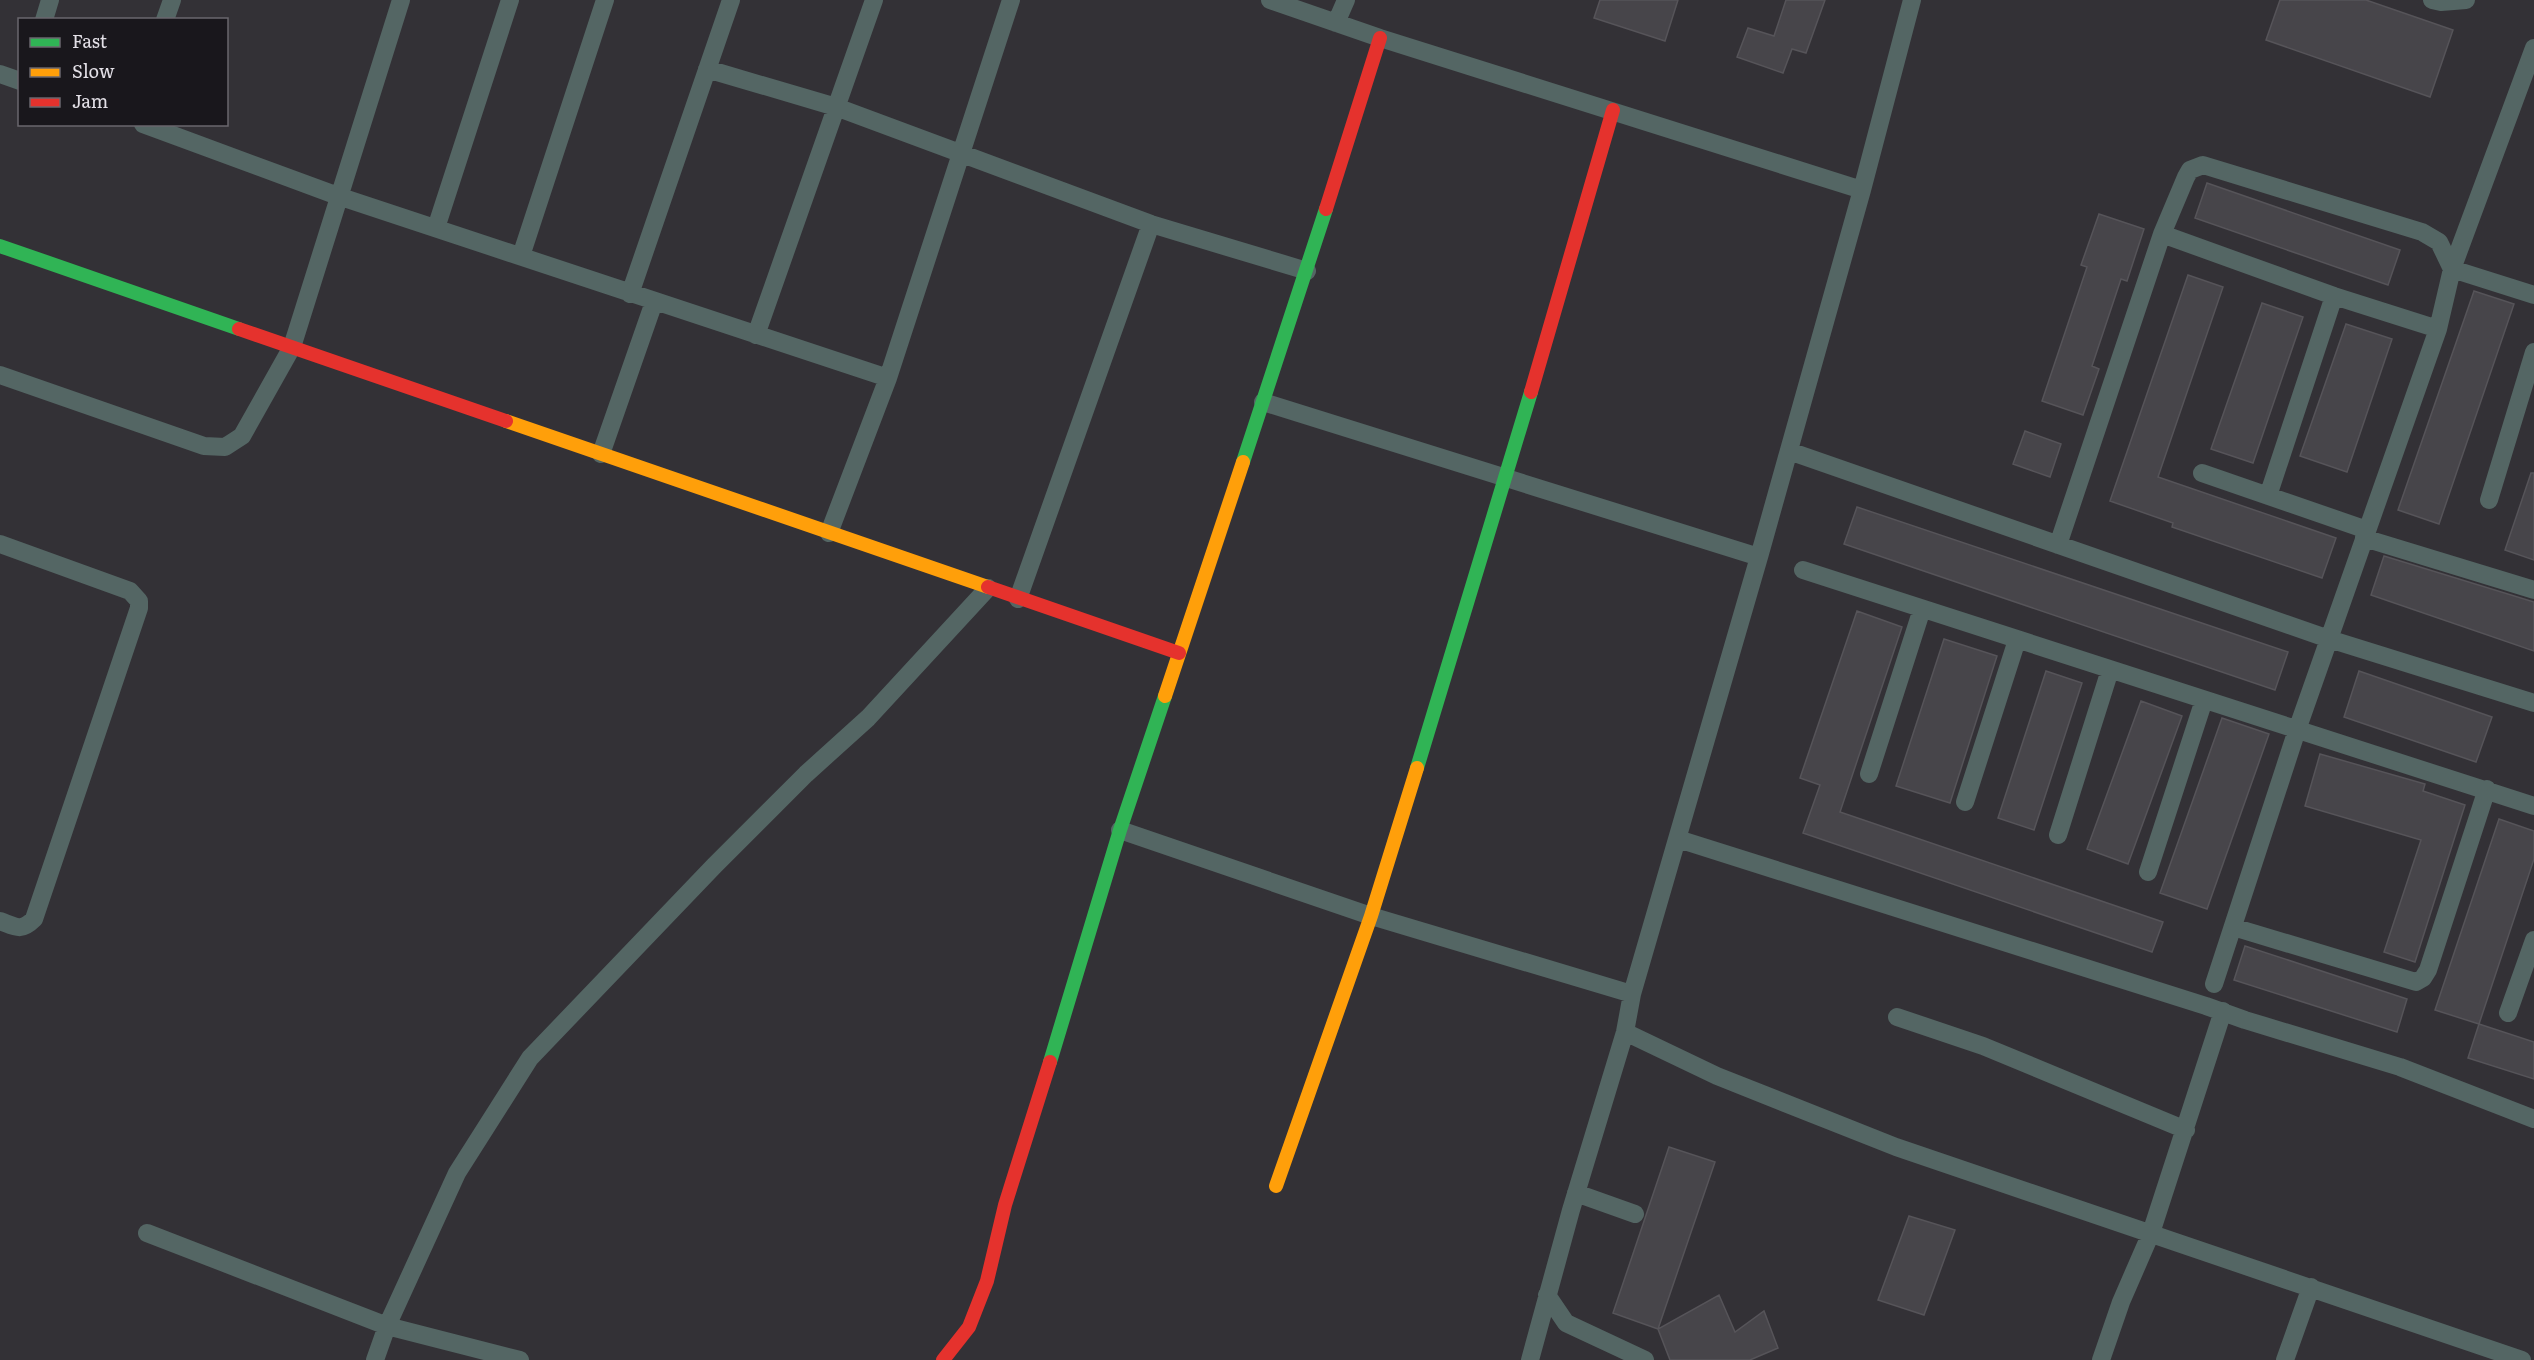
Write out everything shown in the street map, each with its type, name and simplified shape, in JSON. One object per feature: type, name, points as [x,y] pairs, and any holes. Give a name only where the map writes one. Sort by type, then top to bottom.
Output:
[{"type":"street","points":[[45,18],[50,0]]},
{"type":"street","points":[[166,18],[172,0]]},
{"type":"street","points":[[0,375],[204,446],[225,447],[242,436],[292,347],[401,0]]},
{"type":"street","points":[[436,228],[510,0]]},
{"type":"street","points":[[522,256],[605,0]]},
{"type":"street","points":[[630,294],[731,0]]},
{"type":"street","points":[[756,335],[874,0]]},
{"type":"street","points":[[829,533],[888,378],[1011,0]]},
{"type":"street","points":[[1270,0],[1380,38],[1862,190]]},
{"type":"street","points":[[1336,23],[1346,0]]},
{"type":"street","points":[[1530,1360],[1576,1193],[1625,1032],[1632,994],[1789,451],[1912,0]]},
{"type":"street","points":[[2432,0],[2440,2],[2466,0]]},
{"type":"street","points":[[943,1360],[969,1327],[987,1281],[1005,1205],[1120,830],[1307,271],[1380,38]]},
{"type":"street","points":[[2214,984],[2297,730],[2438,329],[2452,269],[2534,48]]},
{"type":"street","points":[[707,69],[836,107],[1151,224],[1307,271]]},
{"type":"street","points":[[0,74],[18,80]]},
{"type":"street","points":[[1276,1186],[1371,916],[1506,479],[1613,110]]},
{"type":"street","points":[[148,126],[338,196],[888,378]]},
{"type":"street","points":[[2058,545],[2162,234],[2190,170],[2203,165],[2422,232],[2439,242],[2452,269],[2534,295]]},
{"type":"street","points":[[1018,599],[1151,224]]},
{"type":"street","points":[[2162,234],[2334,296],[2438,329]]},
{"type":"street","points":[[0,246],[1179,653]]},
{"type":"street","points":[[2268,496],[2334,296]]},
{"type":"street","points":[[601,454],[654,302]]},
{"type":"street","points":[[2489,500],[2534,352]]},
{"type":"street","points":[[1263,402],[1759,557]]},
{"type":"street","points":[[1789,451],[2329,639],[2534,703]]},
{"type":"street","points":[[2202,473],[2365,534],[2534,590]]},
{"type":"street","points":[[0,544],[130,591],[139,601],[139,608],[34,920],[27,927],[18,928],[0,921]]},
{"type":"street","points":[[1803,570],[2534,806]]},
{"type":"street","points":[[375,1360],[387,1326],[457,1173],[530,1058],[714,866],[806,774],[868,718],[988,588]]},
{"type":"street","points":[[1869,774],[1922,609]]},
{"type":"street","points":[[1965,802],[2017,640]]},
{"type":"street","points":[[2058,835],[2110,670]]},
{"type":"street","points":[[2148,872],[2204,700]]},
{"type":"street","points":[[2233,927],[2416,982],[2423,978],[2428,970],[2487,789]]},
{"type":"street","points":[[1120,830],[1371,916],[1632,994]]},
{"type":"street","points":[[1678,839],[2223,1011],[2245,1020],[2400,1067],[2534,1119]]},
{"type":"street","points":[[2508,1013],[2534,940]]},
{"type":"street","points":[[2101,1360],[2121,1302],[2151,1233],[2223,1011]]},
{"type":"street","points":[[1897,1017],[1983,1046],[2186,1130]]},
{"type":"street","points":[[1625,1032],[1717,1076],[1896,1147],[2522,1360]]},
{"type":"street","points":[[1576,1193],[1635,1214]]},
{"type":"street","points":[[147,1233],[387,1326],[520,1360]]},
{"type":"street","points":[[2285,1360],[2311,1287]]},
{"type":"street","points":[[1547,1295],[1566,1323],[1645,1360]]},
{"type":"building","points":[[1600,0],[1678,0],[1665,41],[1594,18]]},
{"type":"building","points":[[1786,0],[1825,0],[1806,53],[1792,49],[1783,73],[1737,57],[1748,28],[1774,36]]},
{"type":"building","points":[[2280,0],[2366,0],[2453,30],[2430,97],[2266,40]]},
{"type":"building","points":[[2207,183],[2400,250],[2388,285],[2195,218]]},
{"type":"building","points":[[2099,214],[2144,229],[2127,281],[2121,279],[2092,366],[2099,369],[2083,415],[2042,401],[2087,267],[2081,265]]},
{"type":"building","points":[[2188,275],[2223,287],[2158,477],[2336,538],[2322,578],[2172,527],[2173,523],[2110,501]]},
{"type":"building","points":[[2474,291],[2514,304],[2439,524],[2398,510]]},
{"type":"building","points":[[2262,303],[2303,317],[2253,463],[2211,449]]},
{"type":"building","points":[[2346,324],[2392,339],[2347,472],[2300,456]]},
{"type":"building","points":[[2025,431],[2061,444],[2050,477],[2013,464]]},
{"type":"building","points":[[2531,473],[2534,473],[2534,560],[2505,550]]},
{"type":"building","points":[[1857,507],[2288,652],[2275,690],[1844,544]]},
{"type":"building","points":[[2384,556],[2534,602],[2534,651],[2371,595]]},
{"type":"building","points":[[1857,611],[1902,627],[1840,812],[2163,922],[2152,952],[1803,833],[1820,785],[1800,778]]},
{"type":"building","points":[[1944,639],[1997,656],[1950,803],[1896,786]]},
{"type":"building","points":[[2046,671],[2082,683],[2034,830],[1998,818]]},
{"type":"building","points":[[2359,671],[2492,717],[2476,762],[2344,717]]},
{"type":"building","points":[[2141,701],[2182,716],[2128,864],[2087,849]]},
{"type":"building","points":[[2222,718],[2269,734],[2207,909],[2160,893]]},
{"type":"building","points":[[2320,754],[2425,784],[2423,791],[2465,805],[2415,962],[2384,952],[2421,840],[2305,806]]},
{"type":"building","points":[[2499,819],[2534,831],[2534,859],[2479,1024],[2435,1010]]},
{"type":"building","points":[[2245,946],[2407,999],[2397,1032],[2234,980]]},
{"type":"building","points":[[2479,1024],[2534,1042],[2534,1079],[2468,1058]]},
{"type":"building","points":[[1669,1147],[1715,1162],[1658,1329],[1613,1313]]},
{"type":"building","points":[[1909,1216],[1955,1230],[1924,1315],[1878,1300]]},
{"type":"building","points":[[1719,1295],[1735,1332],[1764,1311],[1778,1348],[1750,1360],[1670,1360],[1658,1329]]},
{"type":"traffic: fast","points":[[1243,462],[1326,209]]},
{"type":"traffic: fast","points":[[0,246],[239,329]]},
{"type":"traffic: fast","points":[[1417,768],[1531,392]]},
{"type":"traffic: fast","points":[[1050,1062],[1120,830],[1165,696]]},
{"type":"traffic: slow","points":[[506,421],[988,587]]},
{"type":"traffic: slow","points":[[1165,696],[1243,462]]},
{"type":"traffic: slow","points":[[1276,1186],[1371,916],[1417,768]]},
{"type":"traffic: jam","points":[[1326,209],[1380,38]]},
{"type":"traffic: jam","points":[[1531,392],[1613,110]]},
{"type":"traffic: jam","points":[[239,329],[506,421]]},
{"type":"traffic: jam","points":[[988,587],[1179,653]]},
{"type":"traffic: jam","points":[[943,1360],[969,1327],[987,1281],[1005,1205],[1050,1062]]}]
